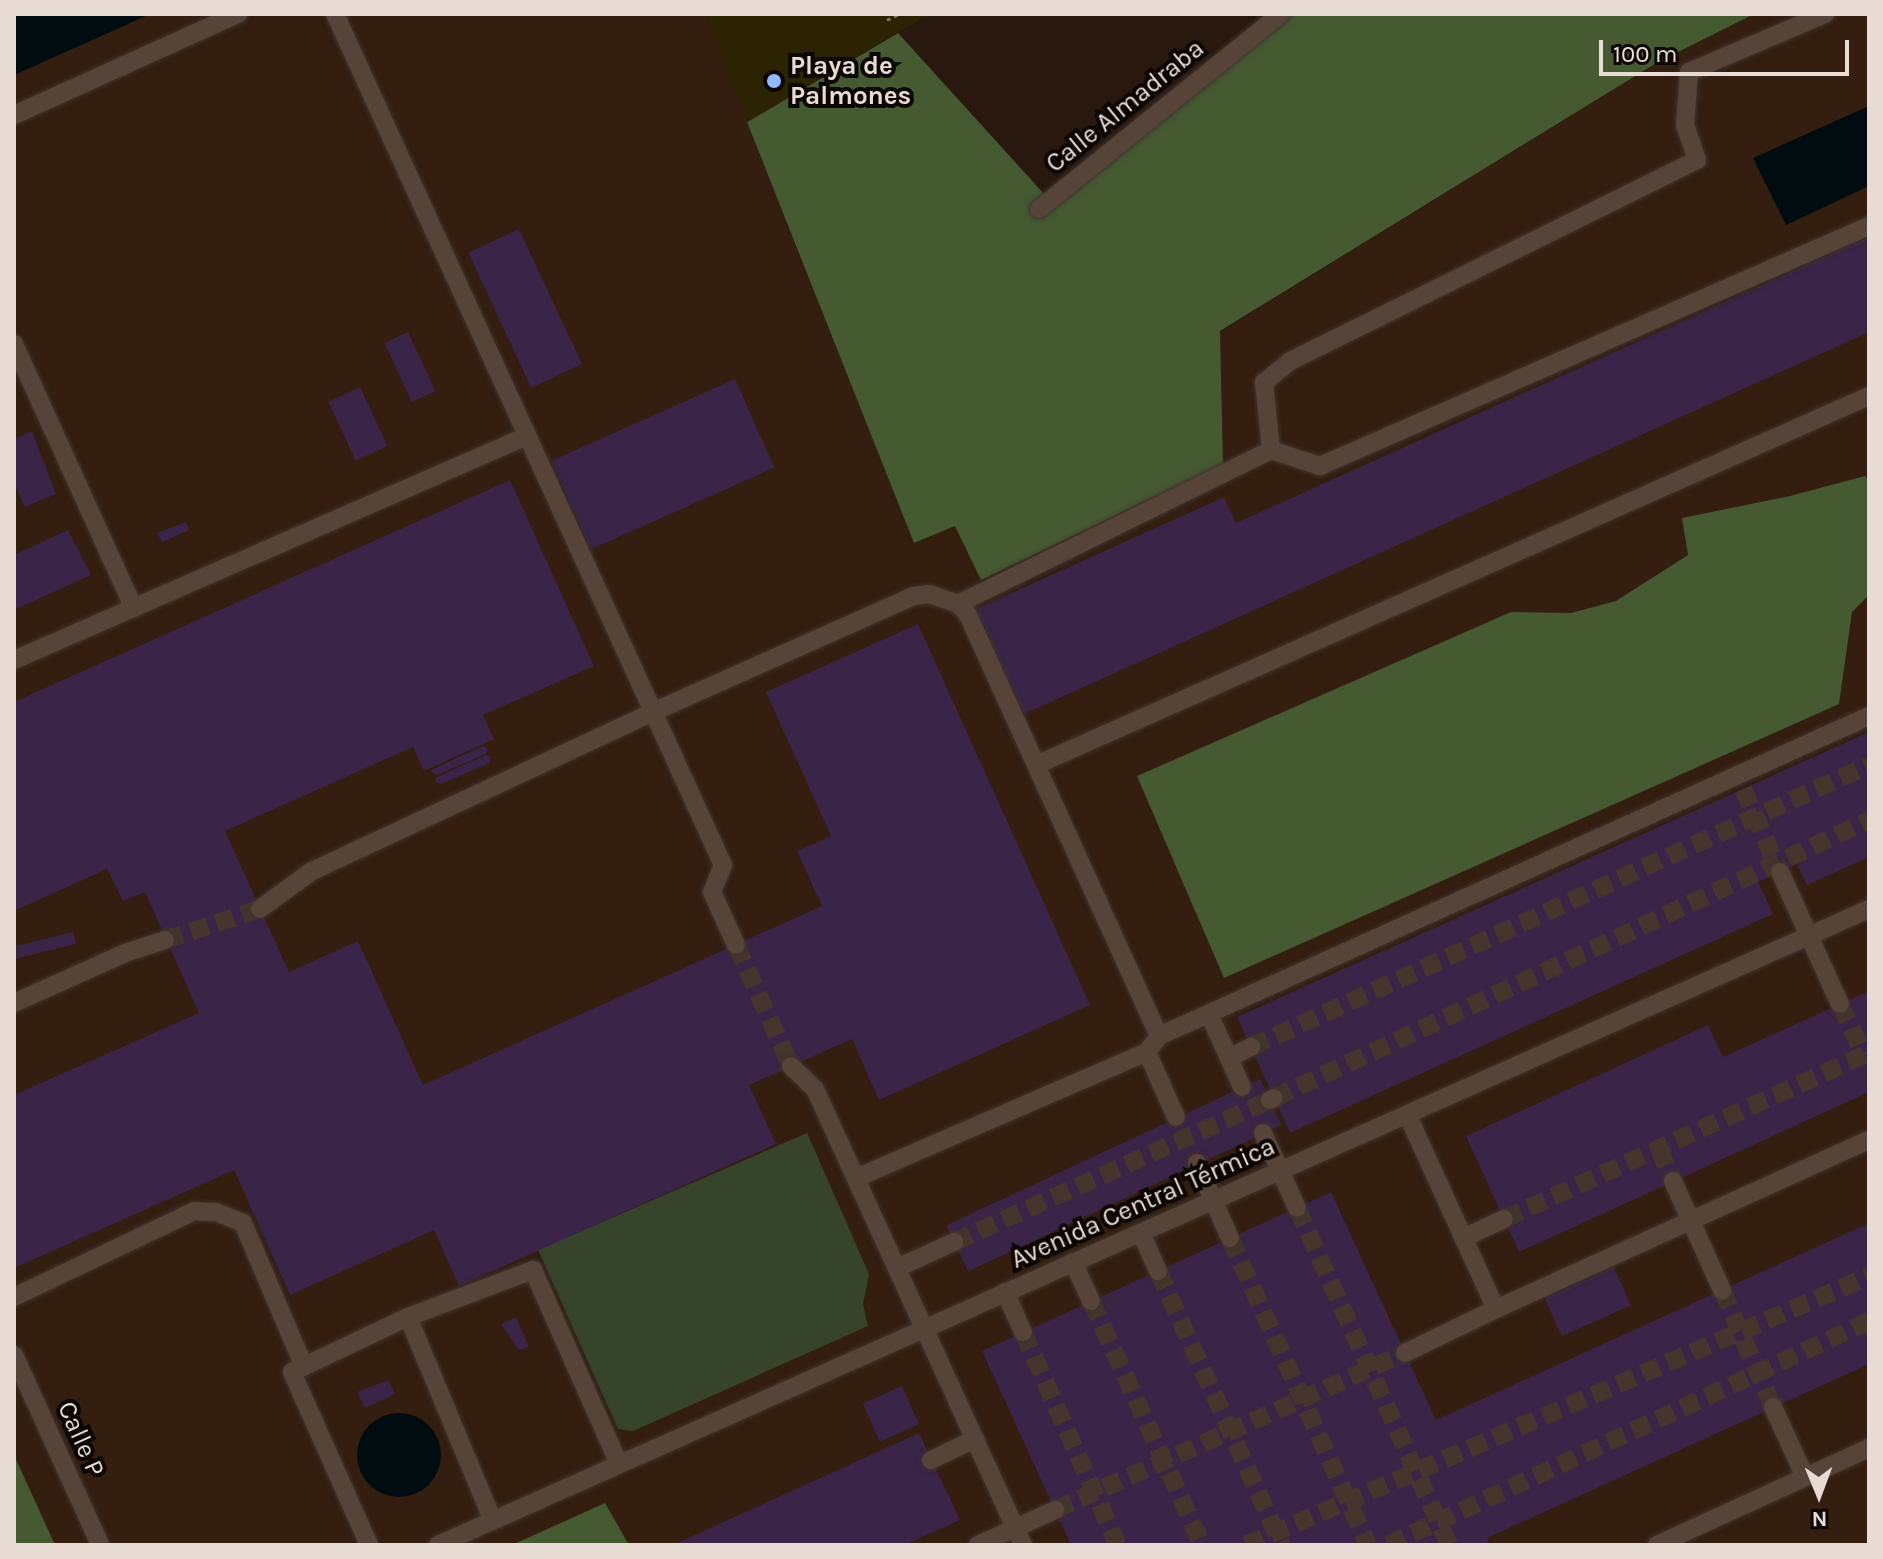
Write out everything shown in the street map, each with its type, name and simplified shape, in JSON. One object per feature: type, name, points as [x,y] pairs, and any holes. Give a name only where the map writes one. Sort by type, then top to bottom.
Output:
[{"type":"street","points":[[14,115],[238,14]]},
{"type":"street","points":[[335,14],[723,865],[712,892],[736,945]]},
{"type":"street","name":"Calle Almadraba","points":[[1039,209],[1281,14]]},
{"type":"street","points":[[1271,450],[1264,382],[1289,362],[1697,160],[1685,125],[1689,72],[1825,14]]},
{"type":"street","points":[[958,604],[1271,450],[1320,466],[1869,226]]},
{"type":"street","points":[[14,344],[134,608]]},
{"type":"street","points":[[1036,765],[1869,396]]},
{"type":"street","points":[[14,660],[527,436]]},
{"type":"street","points":[[260,909],[312,871],[653,712],[914,596],[929,594],[958,604],[968,615],[1159,1036]]},
{"type":"street","points":[[856,1178],[1147,1052],[1159,1036],[1740,782],[1869,716]]},
{"type":"street","points":[[1780,872],[1840,1004]]},
{"type":"street","name":"Avenida Central Térmica","points":[[438,1545],[1869,909]]},
{"type":"street","points":[[14,1003],[125,953],[165,940]]},
{"type":"street","points":[[1209,1014],[1242,1087]]},
{"type":"street","points":[[1229,1058],[1251,1047]]},
{"type":"street","points":[[1147,1052],[1176,1117]]},
{"type":"street","points":[[791,1066],[815,1089],[1019,1537]]},
{"type":"street","points":[[1408,1116],[1496,1309]]},
{"type":"street","points":[[1263,1133],[1297,1208]]},
{"type":"street","points":[[1405,1353],[1869,1140]]},
{"type":"street","points":[[1197,1163],[1230,1238]]},
{"type":"street","points":[[1673,1181],[1722,1290]]},
{"type":"street","points":[[14,1297],[194,1211],[216,1212],[243,1223],[304,1367]]},
{"type":"street","points":[[1463,1238],[1504,1219]]},
{"type":"street","points":[[1141,1233],[1158,1271]]},
{"type":"street","points":[[897,1268],[954,1242]]},
{"type":"street","points":[[1073,1262],[1091,1301]]},
{"type":"street","points":[[369,1545],[292,1372],[408,1317],[533,1270],[619,1464]]},
{"type":"street","points":[[1005,1292],[1023,1332]]},
{"type":"street","points":[[408,1317],[493,1521]]},
{"type":"street","name":"Calle P","points":[[14,1355],[100,1545]]},
{"type":"street","points":[[1773,1407],[1805,1477]]},
{"type":"street","points":[[931,1460],[975,1439]]},
{"type":"street","points":[[1657,1545],[1869,1448]]},
{"type":"street","points":[[978,1545],[1019,1537],[1055,1510]]},
{"type":"path","points":[[887,20],[899,14]]},
{"type":"shaded area","points":[[14,14],[150,14],[14,75]]},
{"type":"shaded area","points":[[150,14],[705,14],[915,543],[955,526],[1223,464],[1220,332],[1658,62],[1754,14],[1869,14],[1869,1545],[14,1545],[14,75]]},
{"type":"shaded area","points":[[1869,106],[1869,186],[1786,225],[1753,158]]},
{"type":"shaded area","points":[[399,1413],[415,1416],[429,1425],[438,1439],[441,1455],[438,1471],[429,1485],[415,1494],[399,1497],[383,1494],[369,1485],[360,1471],[357,1455],[360,1439],[369,1425],[383,1416]]},
{"type":"green space","points":[[1281,14],[1754,14],[1658,62],[1220,331],[1223,464],[981,580],[955,526],[914,543],[747,122],[898,33],[1044,194]]},
{"type":"green space","points":[[1865,476],[1869,482],[1869,595],[1852,612],[1839,704],[1224,978],[1137,776],[1511,612],[1571,613],[1616,601],[1688,555],[1682,518],[1790,496]]},
{"type":"green space","points":[[807,1133],[869,1274],[863,1304],[868,1326],[633,1431],[618,1429],[538,1250]]},
{"type":"green space","points":[[14,1455],[55,1545],[14,1545]]},
{"type":"green space","points":[[605,1503],[629,1545],[512,1545]]},
{"type":"sand","name":"Playa de Palmones","points":[[705,14],[930,14],[747,122]]},
{"type":"building","points":[[519,229],[582,364],[531,388],[468,253]]},
{"type":"building","points":[[1869,237],[1869,332],[1024,714],[976,609],[1224,497],[1236,523]]},
{"type":"building","points":[[408,332],[435,391],[412,402],[384,343]]},
{"type":"building","points":[[735,379],[774,468],[591,549],[551,461]]},
{"type":"building","points":[[360,387],[387,446],[356,461],[328,402]]},
{"type":"building","points":[[32,431],[56,494],[25,507],[14,484],[14,439]]},
{"type":"building","points":[[510,480],[594,666],[483,715],[494,739],[424,771],[413,747],[225,831],[289,972],[358,941],[423,1085],[822,906],[797,851],[831,836],[766,692],[918,624],[1090,1005],[879,1100],[852,1039],[749,1085],[776,1144],[459,1286],[434,1230],[290,1295],[234,1170],[14,1268],[14,1095],[199,1013],[145,892],[123,901],[107,869],[14,911],[14,702]]},
{"type":"building","points":[[186,522],[189,530],[162,542],[157,533]]},
{"type":"building","points":[[68,530],[91,575],[14,610],[14,555]]},
{"type":"building","points":[[1869,732],[1869,857],[1807,885],[1797,864],[1758,882],[1773,914],[1290,1133],[1237,1017]]},
{"type":"building","points":[[483,746],[488,749],[486,754],[437,775],[432,773],[431,770]]},
{"type":"building","points":[[486,755],[491,757],[490,763],[441,784],[436,782],[435,778]]},
{"type":"building","points":[[73,932],[76,944],[14,959],[14,947]]},
{"type":"building","points":[[1869,991],[1869,1092],[1519,1252],[1466,1136],[1708,1025],[1723,1057]]},
{"type":"building","points":[[1260,1079],[1282,1125],[968,1271],[946,1225]]},
{"type":"building","points":[[1331,1192],[1436,1420],[1869,1223],[1869,1364],[1487,1538],[1490,1545],[1071,1545],[982,1351]]},
{"type":"building","points":[[1614,1267],[1631,1305],[1562,1336],[1545,1298]]},
{"type":"building","points":[[516,1317],[529,1347],[519,1350],[501,1324]]},
{"type":"building","points":[[388,1380],[395,1394],[365,1408],[357,1392]]},
{"type":"building","points":[[902,1386],[919,1424],[880,1442],[863,1403]]},
{"type":"building","points":[[919,1433],[960,1520],[905,1545],[673,1545]]},
{"type":"tunnel","points":[[1251,1047],[1869,765]]},
{"type":"tunnel","points":[[1743,789],[1780,872]]},
{"type":"tunnel","points":[[1274,1098],[1869,820]]},
{"type":"tunnel","points":[[165,940],[260,909]]},
{"type":"tunnel","points":[[736,945],[791,1066]]},
{"type":"tunnel","points":[[1840,1004],[1864,1055]]},
{"type":"tunnel","points":[[1504,1219],[1869,1053]]},
{"type":"tunnel","points":[[954,1242],[1270,1100]]},
{"type":"tunnel","points":[[1659,1149],[1673,1181]]},
{"type":"tunnel","points":[[1297,1208],[1449,1545]]},
{"type":"tunnel","points":[[1230,1238],[1368,1545]]},
{"type":"tunnel","points":[[1158,1271],[1282,1545]]},
{"type":"tunnel","points":[[1246,1545],[1869,1276]]},
{"type":"tunnel","points":[[1722,1290],[1773,1407]]},
{"type":"tunnel","points":[[1091,1301],[1202,1545]]},
{"type":"tunnel","points":[[1388,1545],[1869,1321]]},
{"type":"tunnel","points":[[1023,1332],[1118,1545]]},
{"type":"tunnel","points":[[1055,1510],[1405,1353]]},
{"type":"place","name":"Playa de Palmones","points":[[774,81]]}]
